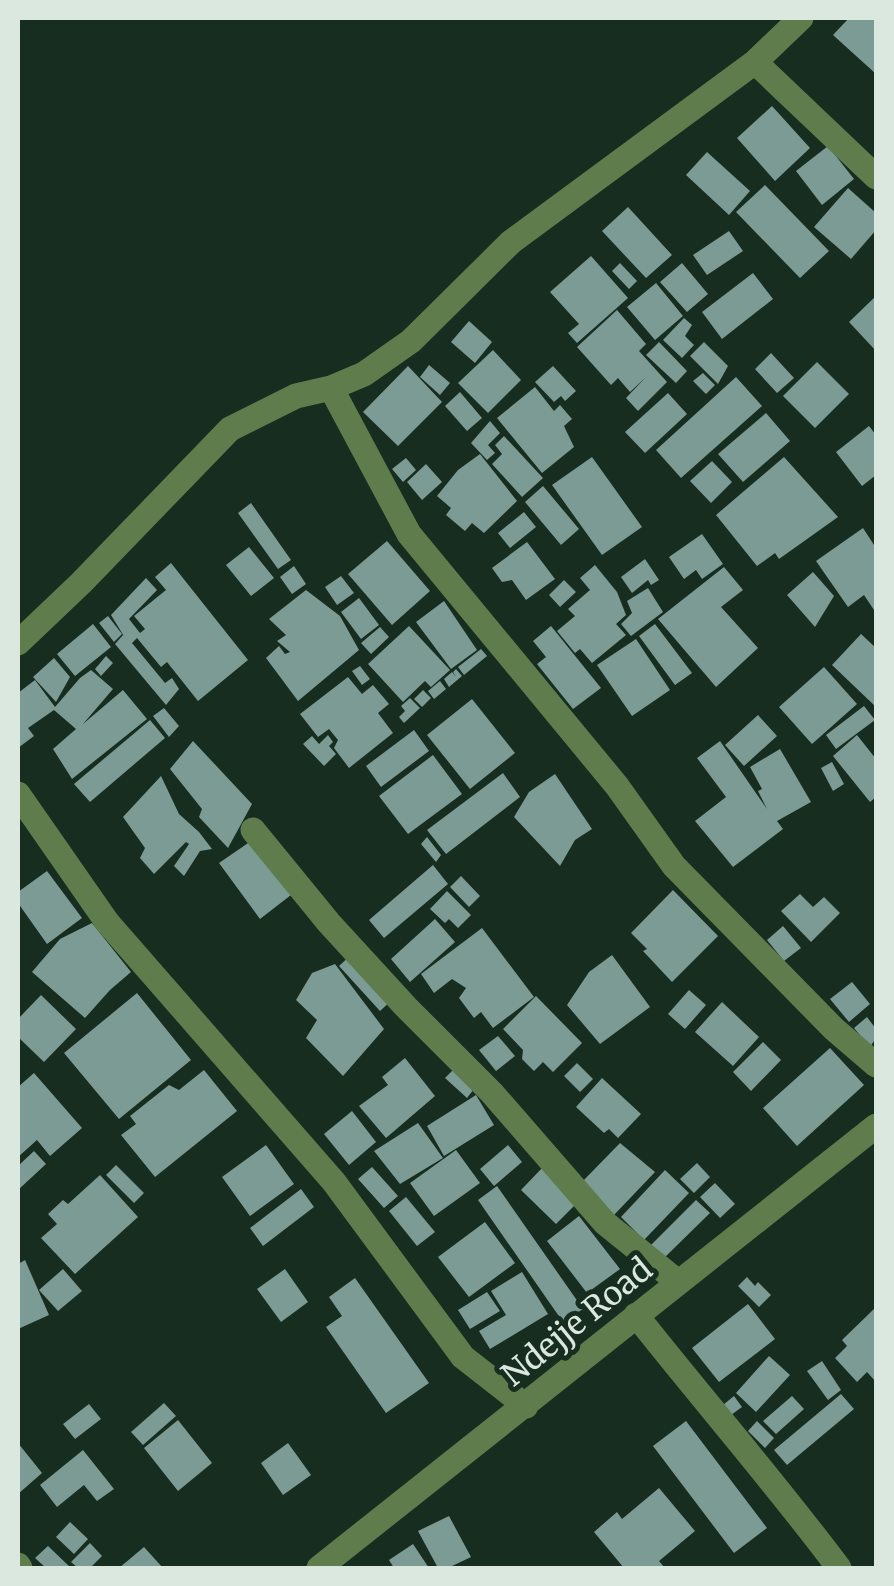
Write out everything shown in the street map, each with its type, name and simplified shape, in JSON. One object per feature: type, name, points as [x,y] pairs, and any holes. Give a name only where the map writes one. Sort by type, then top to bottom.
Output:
[{"type":"street","points":[[18,643],[230,429],[296,396],[331,388],[364,374],[411,341],[511,242],[755,62],[801,18]]},
{"type":"street","points":[[755,62],[876,177]]},
{"type":"street","points":[[331,388],[410,534],[617,786],[674,866],[834,1028],[876,1065]]},
{"type":"street","points":[[18,794],[107,922],[334,1182],[463,1357],[526,1406]]},
{"type":"street","points":[[253,830],[329,923],[492,1093],[605,1224],[678,1282]]},
{"type":"street","name":"Ndejje Road","points":[[319,1568],[876,1126]]},
{"type":"street","points":[[636,1314],[839,1568]]},
{"type":"building","points":[[849,18],[876,18],[876,74],[833,35]]},
{"type":"building","points":[[772,106],[810,148],[775,181],[737,138]]},
{"type":"building","points":[[828,146],[854,179],[822,205],[796,171]]},
{"type":"building","points":[[707,152],[750,191],[729,215],[686,175]]},
{"type":"building","points":[[765,185],[829,251],[800,278],[736,212]]},
{"type":"building","points":[[848,188],[876,213],[876,230],[851,259],[814,227]]},
{"type":"building","points":[[628,207],[672,255],[646,278],[602,231]]},
{"type":"building","points":[[729,231],[743,251],[707,275],[693,255]]},
{"type":"building","points":[[591,256],[628,298],[577,343],[568,333],[579,324],[550,292]]},
{"type":"building","points":[[620,263],[637,281],[629,289],[612,271]]},
{"type":"building","points":[[682,263],[708,294],[687,312],[660,282]]},
{"type":"building","points":[[753,273],[773,299],[722,339],[702,312]]},
{"type":"building","points":[[656,283],[683,316],[655,340],[627,307]]},
{"type":"building","points":[[876,296],[876,351],[849,322]]},
{"type":"building","points":[[617,310],[646,344],[639,351],[667,382],[638,411],[626,398],[646,377],[630,392],[618,378],[611,385],[577,347]]},
{"type":"building","points":[[684,318],[692,325],[685,336],[694,345],[682,358],[663,340]]},
{"type":"building","points":[[469,321],[492,342],[475,363],[451,342]]},
{"type":"building","points":[[659,342],[687,371],[676,383],[646,355]]},
{"type":"building","points":[[704,342],[728,366],[718,384],[690,356]]},
{"type":"building","points":[[493,350],[521,380],[488,413],[458,383]]},
{"type":"building","points":[[771,353],[794,378],[777,393],[755,369]]},
{"type":"building","points":[[817,362],[849,394],[815,428],[783,396]]},
{"type":"building","points":[[429,365],[450,383],[440,395],[420,377]]},
{"type":"building","points":[[408,366],[442,402],[398,446],[363,412]]},
{"type":"building","points":[[553,366],[576,391],[565,401],[561,396],[554,402],[535,382]]},
{"type":"building","points":[[703,373],[715,385],[706,394],[693,381]]},
{"type":"building","points":[[736,377],[762,406],[681,478],[656,450]]},
{"type":"building","points":[[535,387],[554,411],[560,405],[572,419],[564,426],[574,447],[542,473],[497,418]]},
{"type":"building","points":[[460,392],[482,418],[467,431],[445,406]]},
{"type":"building","points":[[668,393],[687,414],[645,453],[625,432]]},
{"type":"building","points":[[766,413],[790,441],[743,482],[718,454]]},
{"type":"building","points":[[490,421],[500,433],[488,445],[495,453],[487,460],[471,443]]},
{"type":"building","points":[[869,426],[876,435],[876,475],[862,486],[836,452]]},
{"type":"building","points":[[504,436],[543,478],[522,497],[492,464],[502,454],[495,445]]},
{"type":"building","points":[[480,454],[517,501],[484,533],[472,523],[465,531],[446,515],[451,508],[437,496],[458,470]]},
{"type":"building","points":[[592,457],[642,527],[602,555],[552,485]]},
{"type":"building","points":[[784,457],[838,517],[779,559],[775,553],[757,566],[716,515]]},
{"type":"building","points":[[406,458],[416,470],[403,482],[392,469]]},
{"type":"building","points":[[712,461],[732,482],[711,503],[690,481]]},
{"type":"building","points":[[426,464],[442,482],[422,500],[407,482]]},
{"type":"building","points":[[543,486],[579,529],[561,545],[525,502]]},
{"type":"building","points":[[251,503],[291,560],[278,569],[238,513]]},
{"type":"building","points":[[524,512],[536,527],[510,548],[498,533]]},
{"type":"building","points":[[863,528],[876,548],[876,613],[864,595],[848,607],[816,561]]},
{"type":"building","points":[[702,534],[723,564],[702,579],[696,570],[684,579],[669,557]]},
{"type":"building","points":[[387,541],[430,591],[392,625],[348,574]]},
{"type":"building","points":[[527,542],[555,579],[526,600],[512,580],[502,582],[492,568]]},
{"type":"building","points":[[249,547],[274,578],[251,596],[226,565]]},
{"type":"building","points":[[645,559],[659,580],[651,585],[648,580],[632,593],[621,577]]},
{"type":"building","points":[[171,563],[248,660],[198,701],[167,662],[161,667],[137,638],[132,643],[165,683],[172,678],[179,689],[166,705],[115,644],[123,635],[125,638],[111,615],[146,578],[157,590],[129,619],[140,633],[145,629],[134,616],[166,590],[155,577]]},
{"type":"building","points":[[595,565],[617,592],[626,615],[616,624],[626,635],[592,663],[580,649],[575,653],[557,631],[575,616],[568,609],[590,590],[580,578]]},
{"type":"building","points":[[294,566],[306,584],[292,594],[280,577]]},
{"type":"building","points":[[724,567],[743,590],[721,607],[758,648],[716,687],[658,619]]},
{"type":"building","points":[[813,572],[834,596],[815,627],[787,595]]},
{"type":"building","points":[[341,576],[354,593],[337,605],[325,587]]},
{"type":"building","points":[[564,580],[576,592],[560,607],[549,595]]},
{"type":"building","points":[[648,588],[663,612],[631,636],[621,624],[632,613],[627,601]]},
{"type":"building","points":[[306,590],[340,616],[359,650],[298,701],[266,658],[279,646],[285,654],[290,652],[277,641],[286,635],[269,619]]},
{"type":"building","points":[[359,598],[379,625],[361,639],[341,612]]},
{"type":"building","points":[[444,601],[477,650],[451,669],[416,622]]},
{"type":"building","points":[[108,616],[122,634],[114,642],[99,623]]},
{"type":"building","points":[[93,624],[111,647],[75,676],[57,654]]},
{"type":"building","points":[[655,624],[692,673],[675,685],[639,636]]},
{"type":"building","points":[[409,626],[450,670],[431,687],[425,681],[403,702],[368,664]]},
{"type":"building","points":[[551,626],[601,688],[573,709],[537,664],[546,657],[533,641]]},
{"type":"building","points":[[380,627],[389,637],[371,654],[361,643]]},
{"type":"building","points":[[861,634],[876,648],[876,707],[832,665]]},
{"type":"building","points":[[636,639],[670,690],[632,716],[597,665]]},
{"type":"building","points":[[481,649],[487,656],[464,675],[458,667]]},
{"type":"building","points":[[106,656],[113,663],[101,676],[95,669]]},
{"type":"building","points":[[54,658],[70,677],[56,702],[33,677]]},
{"type":"building","points":[[360,666],[370,679],[362,685],[352,671]]},
{"type":"building","points":[[824,667],[857,704],[812,744],[779,707]]},
{"type":"building","points":[[456,669],[462,676],[449,687],[444,679],[452,672],[456,677]]},
{"type":"building","points":[[91,670],[113,689],[83,724],[123,690],[147,719],[72,779],[53,749],[76,729],[54,710],[28,728],[34,736],[18,748],[18,693],[35,680],[55,707]]},
{"type":"building","points":[[348,677],[362,694],[373,685],[389,704],[378,713],[393,733],[349,768],[334,748],[338,740],[329,729],[318,737],[300,714]]},
{"type":"building","points":[[440,681],[446,689],[434,699],[428,691]]},
{"type":"building","points":[[423,690],[431,698],[422,707],[414,699]]},
{"type":"building","points":[[410,698],[420,708],[404,723],[399,717],[405,711],[401,706]]},
{"type":"building","points":[[472,699],[515,753],[470,789],[427,735]]},
{"type":"building","points":[[864,706],[875,720],[836,749],[826,735]]},
{"type":"building","points":[[164,708],[179,726],[169,737],[153,716]]},
{"type":"building","points":[[758,715],[777,736],[744,766],[725,745]]},
{"type":"building","points":[[150,720],[165,738],[90,802],[74,784]]},
{"type":"building","points":[[414,730],[429,751],[381,787],[366,766]]},
{"type":"building","points":[[328,735],[333,742],[329,746],[336,754],[324,766],[303,744],[312,736],[319,744]]},
{"type":"building","points":[[857,735],[876,759],[876,797],[870,802],[833,756]]},
{"type":"building","points":[[193,741],[252,804],[228,848],[199,817],[202,809],[170,769]]},
{"type":"building","points":[[720,741],[767,809],[750,767],[780,749],[811,802],[777,821],[783,829],[733,867],[695,821],[726,797],[697,758]]},
{"type":"building","points":[[433,755],[462,794],[408,834],[379,796]]},
{"type":"building","points":[[832,762],[844,784],[833,791],[821,768]]},
{"type":"building","points":[[503,773],[520,797],[446,854],[427,830]]},
{"type":"building","points":[[555,774],[592,829],[575,840],[560,866],[514,817],[529,792]]},
{"type":"building","points":[[161,776],[179,814],[212,849],[200,851],[184,876],[174,866],[189,844],[186,842],[154,874],[140,858],[145,848],[123,817]]},
{"type":"building","points":[[427,837],[441,855],[436,862],[421,844]]},
{"type":"building","points":[[254,839],[291,895],[260,919],[219,863]]},
{"type":"building","points":[[433,865],[448,884],[384,938],[369,920]]},
{"type":"building","points":[[47,871],[82,918],[47,944],[18,903],[18,892]]},
{"type":"building","points":[[461,876],[480,896],[469,907],[450,887]]},
{"type":"building","points":[[673,890],[718,936],[672,982],[631,933]]},
{"type":"building","points":[[447,891],[471,915],[458,928],[449,919],[445,923],[430,909]]},
{"type":"building","points":[[800,894],[813,907],[824,897],[840,913],[811,942],[781,911]]},
{"type":"building","points":[[435,919],[455,942],[410,982],[391,959]]},
{"type":"building","points":[[92,923],[131,972],[85,1018],[32,972],[60,939]]},
{"type":"building","points":[[783,926],[801,948],[784,961],[767,940]]},
{"type":"building","points":[[482,928],[534,997],[493,1028],[481,1012],[474,1018],[459,998],[466,988],[452,979],[434,993],[421,974]]},
{"type":"building","points":[[352,954],[393,999],[380,1011],[339,966]]},
{"type":"building","points":[[612,955],[650,1007],[600,1044],[567,1005],[589,972]]},
{"type":"building","points":[[335,964],[384,1029],[343,1076],[306,1038],[317,1020],[296,1000],[312,973]]},
{"type":"building","points":[[852,982],[870,1004],[849,1022],[830,999]]},
{"type":"building","points":[[689,990],[706,1005],[685,1029],[668,1014]]},
{"type":"building","points":[[137,993],[191,1060],[119,1119],[64,1053]]},
{"type":"building","points":[[41,995],[76,1029],[44,1062],[18,1037],[18,1019]]},
{"type":"building","points":[[536,996],[582,1043],[553,1072],[543,1062],[534,1071],[522,1059],[523,1050],[503,1029]]},
{"type":"building","points":[[722,1002],[759,1037],[733,1066],[695,1032]]},
{"type":"building","points":[[867,1017],[876,1029],[870,1047],[854,1028]]},
{"type":"building","points":[[498,1036],[515,1056],[496,1071],[479,1050]]},
{"type":"building","points":[[763,1042],[781,1060],[751,1091],[733,1072]]},
{"type":"building","points":[[830,1048],[864,1085],[797,1146],[763,1108]]},
{"type":"building","points":[[405,1058],[435,1096],[386,1138],[359,1106],[388,1085],[382,1077]]},
{"type":"building","points":[[577,1063],[593,1079],[580,1092],[564,1076]]},
{"type":"building","points":[[204,1070],[237,1111],[155,1177],[121,1135],[136,1124],[130,1116],[169,1085],[179,1090]]},
{"type":"building","points":[[453,1070],[474,1089],[467,1098],[445,1078]]},
{"type":"building","points":[[34,1073],[82,1128],[50,1156],[37,1140],[18,1157],[18,1087]]},
{"type":"building","points":[[602,1078],[641,1114],[618,1138],[609,1129],[604,1133],[576,1107]]},
{"type":"building","points":[[476,1095],[494,1125],[444,1156],[427,1126]]},
{"type":"building","points":[[352,1111],[376,1142],[349,1165],[324,1134]]},
{"type":"building","points":[[418,1123],[443,1158],[400,1184],[374,1151]]},
{"type":"building","points":[[620,1143],[655,1172],[614,1215],[581,1183]]},
{"type":"building","points":[[266,1145],[294,1184],[250,1216],[222,1177]]},
{"type":"building","points":[[508,1145],[522,1162],[494,1186],[480,1169]]},
{"type":"building","points":[[456,1150],[480,1183],[434,1216],[410,1183]]},
{"type":"building","points":[[34,1151],[46,1164],[18,1190],[18,1166]]},
{"type":"building","points":[[697,1163],[710,1177],[694,1193],[680,1179]]},
{"type":"building","points":[[116,1165],[144,1193],[134,1203],[106,1175]]},
{"type":"building","points":[[372,1167],[398,1196],[384,1208],[358,1179]]},
{"type":"building","points":[[543,1167],[579,1201],[556,1224],[521,1190]]},
{"type":"building","points":[[665,1170],[689,1193],[644,1240],[621,1217]]},
{"type":"building","points":[[100,1175],[138,1217],[75,1274],[41,1238],[57,1224],[48,1214],[63,1200],[68,1204]]},
{"type":"building","points":[[715,1183],[735,1204],[720,1218],[700,1197]]},
{"type":"building","points":[[497,1186],[583,1309],[563,1322],[478,1200]]},
{"type":"building","points":[[301,1189],[314,1207],[263,1246],[250,1228]]},
{"type":"building","points":[[406,1197],[435,1232],[417,1246],[389,1211]]},
{"type":"building","points":[[696,1200],[710,1213],[662,1260],[649,1247]]},
{"type":"building","points":[[579,1216],[620,1269],[587,1293],[547,1241]]},
{"type":"building","points":[[485,1222],[515,1263],[469,1297],[438,1257]]},
{"type":"building","points":[[25,1260],[49,1315],[18,1329],[18,1264]]},
{"type":"building","points":[[63,1269],[82,1291],[58,1311],[39,1290]]},
{"type":"building","points":[[285,1269],[308,1302],[281,1322],[257,1289]]},
{"type":"building","points":[[522,1272],[548,1314],[490,1349],[479,1331],[506,1315],[491,1291]]},
{"type":"building","points":[[747,1277],[771,1295],[759,1307],[738,1286]]},
{"type":"building","points":[[355,1278],[429,1383],[386,1413],[326,1327],[342,1316],[329,1297]]},
{"type":"building","points":[[487,1292],[500,1311],[470,1329],[458,1310]]},
{"type":"building","points":[[748,1304],[775,1339],[719,1382],[692,1348]]},
{"type":"building","points":[[876,1307],[876,1382],[867,1372],[857,1382],[835,1358],[847,1346],[842,1340]]},
{"type":"building","points":[[769,1356],[790,1375],[756,1412],[736,1393]]},
{"type":"building","points":[[822,1361],[841,1390],[828,1400],[807,1371]]},
{"type":"building","points":[[841,1394],[854,1409],[787,1465],[774,1450]]},
{"type":"building","points":[[734,1396],[742,1407],[731,1415],[723,1405]]},
{"type":"building","points":[[792,1396],[804,1409],[776,1434],[763,1421]]},
{"type":"building","points":[[164,1403],[176,1416],[143,1445],[131,1432]]},
{"type":"building","points":[[89,1404],[101,1419],[75,1439],[63,1424]]},
{"type":"building","points":[[178,1420],[212,1463],[178,1491],[144,1448]]},
{"type":"building","points":[[686,1421],[767,1528],[734,1553],[653,1446]]},
{"type":"building","points":[[757,1421],[774,1438],[765,1448],[748,1431]]},
{"type":"building","points":[[18,1443],[42,1473],[18,1494]]},
{"type":"building","points":[[288,1443],[311,1475],[283,1495],[261,1463]]},
{"type":"building","points":[[83,1450],[114,1489],[97,1501],[84,1485],[57,1507],[40,1485]]},
{"type":"building","points":[[659,1488],[695,1531],[659,1561],[665,1568],[624,1568],[594,1532],[617,1512],[622,1519]]},
{"type":"building","points":[[449,1516],[471,1557],[448,1568],[438,1568],[418,1531]]},
{"type":"building","points":[[70,1522],[88,1539],[74,1554],[56,1537]]},
{"type":"building","points":[[90,1543],[102,1556],[90,1568],[78,1568],[71,1562]]},
{"type":"building","points":[[413,1544],[429,1568],[394,1568],[389,1560]]},
{"type":"building","points":[[48,1546],[71,1568],[46,1568],[35,1558]]},
{"type":"building","points":[[144,1547],[163,1568],[119,1568]]}]
